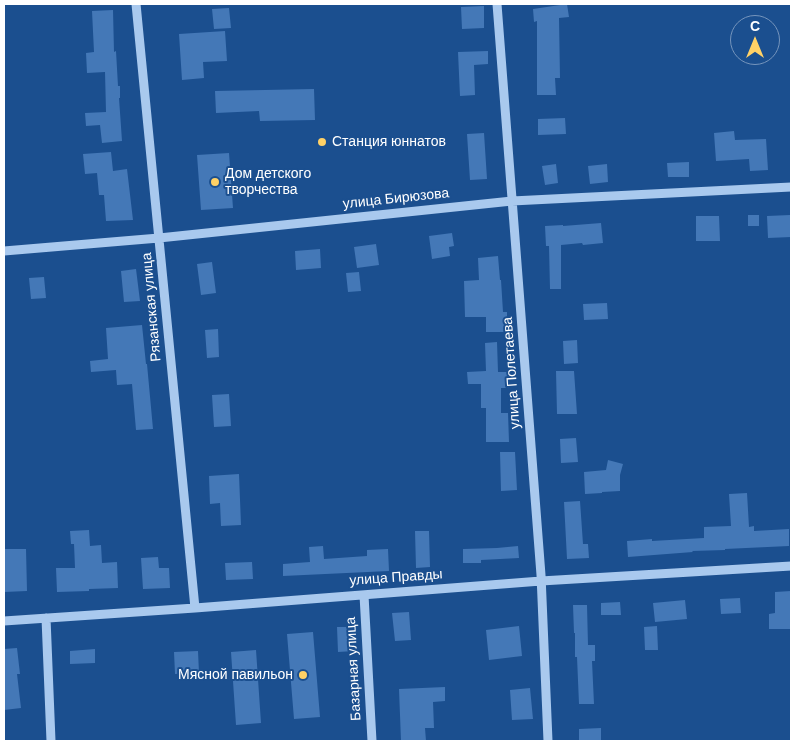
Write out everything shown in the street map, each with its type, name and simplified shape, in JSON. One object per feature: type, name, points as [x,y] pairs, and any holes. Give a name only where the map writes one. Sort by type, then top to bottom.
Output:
[{"type":"street","name":"Рязанская улица","points":[[136,4],[195,608]]},
{"type":"street","name":"улица Полетаева","points":[[497,4],[541,581],[548,741]]},
{"type":"street","name":"улица Бирюзова","points":[[4,251],[159,238],[512,201],[791,187]]},
{"type":"street","name":"улица Правды","points":[[4,621],[541,581],[791,566]]},
{"type":"street","name":"Базарная улица","points":[[364,595],[372,741]]},
{"type":"street","points":[[46,618],[51,741]]},
{"type":"building","points":[[567,4],[569,17],[559,18],[560,78],[555,78],[556,95],[537,95],[537,21],[534,22],[533,9]]},
{"type":"building","points":[[484,6],[484,28],[462,29],[461,7]]},
{"type":"building","points":[[229,8],[231,28],[214,29],[212,9]]},
{"type":"building","points":[[113,10],[114,52],[116,51],[118,86],[120,86],[122,141],[102,143],[100,125],[86,126],[85,113],[106,112],[105,72],[87,73],[86,53],[94,52],[92,11]]},
{"type":"building","points":[[225,31],[227,61],[203,62],[204,78],[182,80],[179,34]]},
{"type":"building","points":[[488,51],[488,64],[474,65],[475,95],[460,96],[458,52]]},
{"type":"building","points":[[314,89],[315,120],[260,121],[259,111],[216,113],[215,91]]},
{"type":"building","points":[[565,118],[566,134],[538,135],[538,119]]},
{"type":"building","points":[[734,131],[735,140],[766,139],[768,170],[750,171],[749,159],[716,161],[714,133]]},
{"type":"building","points":[[484,133],[487,179],[470,180],[467,134]]},
{"type":"building","points":[[111,152],[113,171],[127,169],[133,220],[106,221],[104,195],[99,195],[97,173],[85,174],[83,154]]},
{"type":"building","name":"Дом детского творчества","points":[[229,153],[233,208],[201,210],[197,155]]},
{"type":"building","points":[[689,162],[689,177],[668,177],[667,163]]},
{"type":"building","points":[[556,164],[558,183],[545,185],[542,166]]},
{"type":"building","points":[[607,164],[608,182],[590,184],[588,166]]},
{"type":"building","points":[[748,215],[759,215],[759,226],[748,226]]},
{"type":"building","points":[[790,215],[791,237],[768,238],[767,216]]},
{"type":"building","points":[[696,216],[719,216],[720,241],[696,241]]},
{"type":"building","points":[[601,223],[603,243],[561,245],[561,289],[550,289],[549,246],[546,246],[545,226]]},
{"type":"building","points":[[452,233],[454,246],[449,247],[450,256],[432,259],[429,236]]},
{"type":"building","points":[[376,244],[379,265],[357,268],[354,247]]},
{"type":"building","points":[[320,249],[321,268],[296,270],[295,251]]},
{"type":"building","points":[[498,256],[503,312],[507,312],[507,332],[486,332],[486,317],[465,317],[464,281],[479,280],[478,258]]},
{"type":"building","points":[[212,262],[216,293],[201,295],[197,264]]},
{"type":"building","points":[[136,269],[140,301],[124,302],[121,271]]},
{"type":"building","points":[[359,272],[361,291],[348,292],[346,273]]},
{"type":"building","points":[[44,277],[46,298],[31,299],[29,278]]},
{"type":"building","points":[[607,303],[608,319],[584,320],[583,304]]},
{"type":"building","points":[[142,325],[153,429],[136,430],[132,384],[117,385],[116,370],[91,372],[90,361],[108,359],[106,328]]},
{"type":"building","points":[[218,329],[219,357],[207,358],[205,330]]},
{"type":"building","points":[[577,340],[578,363],[564,364],[563,341]]},
{"type":"building","points":[[497,342],[498,372],[509,372],[509,388],[501,388],[501,413],[508,413],[509,442],[486,442],[486,408],[481,408],[481,384],[468,384],[467,372],[486,371],[485,343]]},
{"type":"building","points":[[556,371],[574,371],[577,414],[557,414]]},
{"type":"building","points":[[229,394],[231,426],[214,427],[212,395]]},
{"type":"building","points":[[576,438],[578,462],[561,463],[560,439]]},
{"type":"building","points":[[500,452],[515,452],[517,490],[501,491]]},
{"type":"building","points":[[608,460],[623,464],[620,475],[620,491],[585,494],[584,472],[606,470]]},
{"type":"building","points":[[239,474],[241,525],[221,526],[220,503],[210,504],[209,476]]},
{"type":"building","points":[[747,493],[749,527],[754,526],[754,531],[789,529],[789,546],[692,551],[628,557],[627,541],[704,538],[704,527],[731,526],[729,494]]},
{"type":"building","points":[[580,501],[583,544],[588,544],[589,558],[567,559],[564,502]]},
{"type":"building","points":[[89,530],[90,546],[101,545],[102,563],[117,562],[118,588],[57,592],[56,568],[75,568],[74,544],[71,544],[70,531]]},
{"type":"building","points":[[415,531],[429,531],[430,567],[416,568]]},
{"type":"building","points":[[323,546],[324,559],[367,556],[367,550],[388,549],[389,571],[283,576],[283,564],[310,562],[309,547]]},
{"type":"building","points":[[518,546],[519,558],[481,560],[481,563],[463,563],[463,549]]},
{"type":"building","points":[[4,549],[26,549],[27,591],[4,592]]},
{"type":"building","points":[[158,557],[159,568],[169,568],[170,588],[143,589],[141,558]]},
{"type":"building","points":[[252,562],[253,579],[226,580],[225,563]]},
{"type":"building","points":[[791,591],[791,629],[769,629],[769,614],[775,613],[775,592]]},
{"type":"building","points":[[740,598],[741,613],[721,614],[720,599]]},
{"type":"building","points":[[685,600],[687,619],[655,622],[653,603]]},
{"type":"building","points":[[620,602],[621,615],[601,615],[601,603]]},
{"type":"building","points":[[573,605],[587,605],[588,645],[595,645],[595,661],[592,661],[594,704],[579,704]]},
{"type":"building","points":[[409,612],[411,640],[395,641],[392,613]]},
{"type":"building","points":[[519,626],[522,656],[489,660],[486,630]]},
{"type":"building","points":[[657,626],[658,650],[645,650],[644,627]]},
{"type":"building","points":[[337,627],[353,627],[354,651],[338,652]]},
{"type":"building","name":"Мясной павильон","points":[[313,632],[320,717],[294,719],[287,634]]},
{"type":"building","points":[[17,648],[20,674],[17,674],[21,708],[4,710],[4,649]]},
{"type":"building","points":[[95,649],[95,663],[70,664],[70,651]]},
{"type":"building","points":[[256,650],[261,723],[236,725],[231,652]]},
{"type":"building","points":[[198,651],[199,673],[175,674],[174,652]]},
{"type":"building","points":[[445,687],[445,701],[433,702],[434,728],[425,728],[426,741],[401,741],[399,689]]},
{"type":"building","points":[[530,688],[533,719],[512,720],[510,690]]},
{"type":"building","points":[[601,728],[601,741],[579,741],[579,729]]},
{"type":"place","name":"Станция юннатов","points":[[322,142]]},
{"type":"place","name":"Дом детского творчества","points":[[215,182]]},
{"type":"place","name":"Мясной павильон","points":[[303,675]]}]
